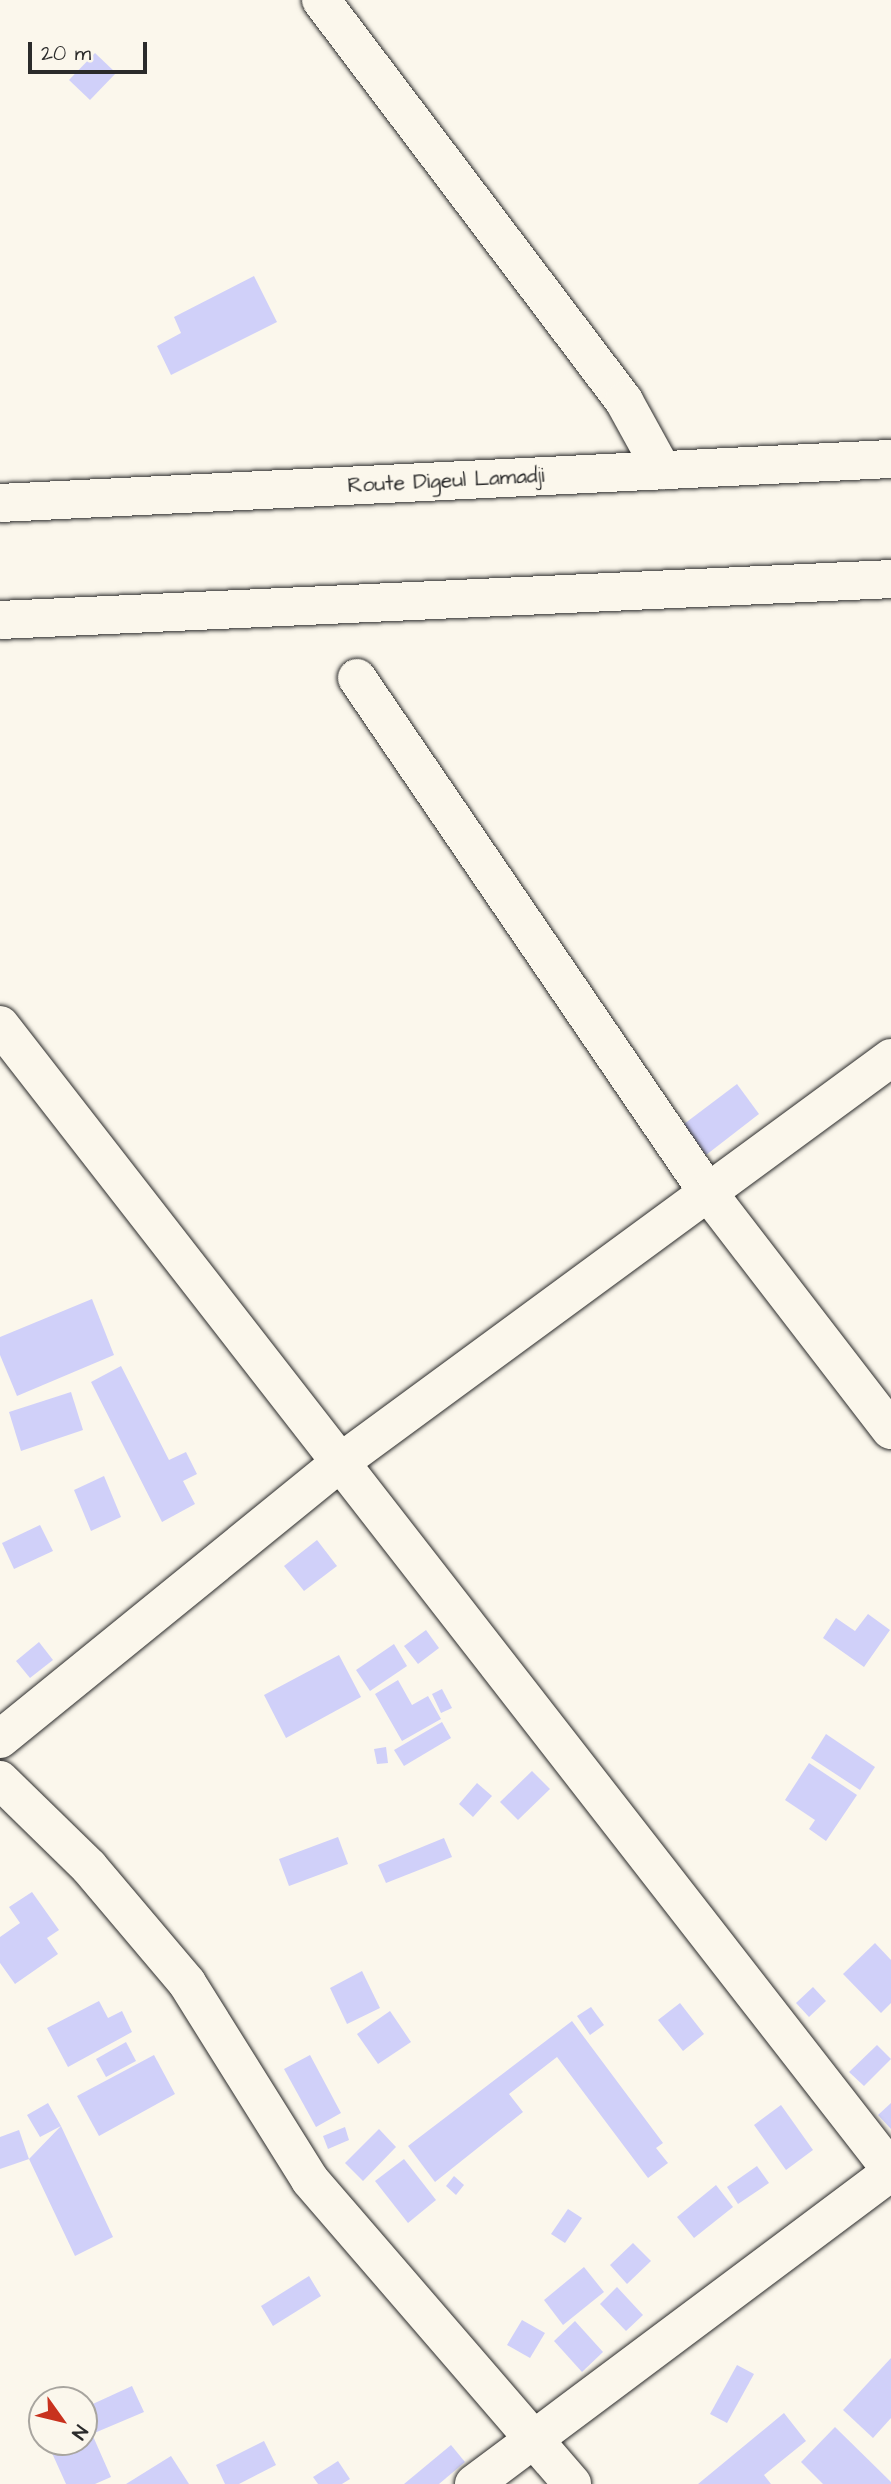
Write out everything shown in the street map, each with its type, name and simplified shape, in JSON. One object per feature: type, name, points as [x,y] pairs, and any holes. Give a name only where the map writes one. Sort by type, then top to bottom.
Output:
[{"type":"street","points":[[321,0],[624,401],[662,470]]},
{"type":"street","name":"Route Digeul Lamadji","points":[[0,503],[891,459]]},
{"type":"street","points":[[0,620],[891,579]]},
{"type":"street","points":[[357,678],[706,1190],[891,1430]]},
{"type":"street","points":[[0,1025],[338,1464],[891,2171],[474,2484]]},
{"type":"street","points":[[0,1739],[338,1464],[706,1190],[891,1058]]},
{"type":"street","points":[[0,1780],[89,1867],[187,1983],[310,2180],[572,2484]]},
{"type":"building","points":[[95,53],[116,73],[90,100],[69,80]]},
{"type":"building","points":[[254,276],[277,322],[171,375],[157,346],[181,333],[174,317]]},
{"type":"building","points":[[737,1084],[759,1114],[706,1155],[684,1124]]},
{"type":"building","points":[[92,1299],[114,1355],[17,1396],[0,1355],[0,1337]]},
{"type":"building","points":[[121,1366],[169,1460],[186,1452],[197,1474],[183,1481],[195,1504],[162,1522],[91,1382]]},
{"type":"building","points":[[71,1392],[83,1430],[21,1451],[9,1412]]},
{"type":"building","points":[[104,1476],[121,1517],[91,1531],[74,1490]]},
{"type":"building","points":[[40,1525],[53,1551],[14,1569],[2,1543]]},
{"type":"building","points":[[317,1540],[337,1566],[304,1591],[284,1566]]},
{"type":"building","points":[[868,1614],[890,1630],[864,1667],[823,1638],[836,1618],[855,1631]]},
{"type":"building","points":[[426,1630],[439,1648],[418,1664],[404,1646]]},
{"type":"building","points":[[39,1642],[53,1660],[30,1678],[16,1661]]},
{"type":"building","points":[[394,1644],[407,1666],[370,1691],[356,1670]]},
{"type":"building","points":[[339,1655],[361,1697],[286,1738],[264,1695]]},
{"type":"building","points":[[398,1680],[412,1705],[428,1696],[441,1719],[402,1741],[375,1694]]},
{"type":"building","points":[[442,1689],[452,1708],[441,1713],[432,1694]]},
{"type":"building","points":[[442,1722],[451,1738],[404,1766],[394,1750]]},
{"type":"building","points":[[826,1734],[875,1767],[860,1790],[811,1758]]},
{"type":"building","points":[[386,1747],[388,1763],[377,1764],[374,1749]]},
{"type":"building","points":[[809,1763],[857,1795],[826,1841],[809,1829],[815,1820],[785,1800]]},
{"type":"building","points":[[532,1771],[550,1789],[518,1820],[500,1802]]},
{"type":"building","points":[[477,1783],[492,1796],[473,1817],[459,1804]]},
{"type":"building","points":[[338,1837],[348,1864],[289,1886],[279,1859]]},
{"type":"building","points":[[444,1838],[452,1857],[386,1883],[378,1865]]},
{"type":"building","points":[[32,1892],[59,1930],[47,1938],[58,1954],[15,1984],[0,1963],[0,1937],[20,1923],[9,1907]]},
{"type":"building","points":[[875,1943],[891,1960],[891,2003],[881,2013],[843,1974]]},
{"type":"building","points":[[362,1971],[380,2008],[347,2024],[330,1988]]},
{"type":"building","points":[[813,1987],[826,2001],[809,2017],[796,2003]]},
{"type":"building","points":[[99,2001],[108,2018],[122,2011],[132,2032],[68,2067],[47,2028]]},
{"type":"building","points":[[680,2003],[704,2034],[683,2051],[658,2020]]},
{"type":"building","points":[[591,2007],[604,2025],[590,2035],[577,2016]]},
{"type":"building","points":[[390,2011],[411,2042],[378,2064],[357,2034]]},
{"type":"building","points":[[572,2021],[663,2143],[656,2148],[668,2163],[648,2178],[557,2057],[509,2094],[523,2112],[435,2182],[408,2146]]},
{"type":"building","points":[[126,2042],[136,2061],[106,2077],[96,2059]]},
{"type":"building","points":[[877,2045],[891,2059],[864,2086],[849,2072]]},
{"type":"building","points":[[154,2055],[175,2094],[99,2136],[77,2096]]},
{"type":"building","points":[[310,2055],[341,2113],[316,2127],[284,2069]]},
{"type":"building","points":[[48,2103],[61,2126],[40,2137],[27,2115]]},
{"type":"building","points":[[891,2103],[891,2129],[878,2115]]},
{"type":"building","points":[[781,2105],[813,2150],[786,2170],[754,2125]]},
{"type":"building","points":[[61,2126],[113,2237],[75,2256],[29,2159]]},
{"type":"building","points":[[345,2127],[349,2140],[328,2149],[323,2136]]},
{"type":"building","points":[[379,2129],[396,2147],[363,2181],[345,2163]]},
{"type":"building","points":[[19,2130],[29,2159],[0,2169],[0,2137]]},
{"type":"building","points":[[404,2159],[436,2200],[408,2223],[375,2181]]},
{"type":"building","points":[[757,2166],[769,2183],[738,2204],[727,2187]]},
{"type":"building","points":[[454,2176],[464,2185],[456,2195],[446,2186]]},
{"type":"building","points":[[716,2185],[733,2207],[694,2238],[677,2217]]},
{"type":"building","points":[[568,2209],[582,2218],[565,2243],[551,2234]]},
{"type":"building","points":[[633,2243],[651,2261],[627,2284],[610,2265]]},
{"type":"building","points":[[584,2267],[604,2292],[563,2325],[544,2300]]},
{"type":"building","points":[[309,2276],[321,2296],[273,2326],[261,2306]]},
{"type":"building","points":[[617,2287],[643,2315],[626,2331],[600,2304]]},
{"type":"building","points":[[522,2320],[545,2333],[530,2358],[507,2345]]},
{"type":"building","points":[[575,2321],[603,2352],[582,2372],[554,2341]]},
{"type":"building","points":[[891,2358],[891,2418],[873,2438],[843,2410]]},
{"type":"building","points":[[737,2365],[754,2374],[727,2423],[710,2414]]},
{"type":"building","points":[[132,2386],[144,2412],[98,2431],[98,2402]]},
{"type":"building","points":[[784,2413],[806,2441],[764,2475],[771,2484],[698,2484]]},
{"type":"building","points":[[835,2427],[891,2484],[823,2484],[801,2462]]},
{"type":"building","points":[[264,2441],[276,2465],[239,2484],[225,2484],[216,2465]]},
{"type":"building","points":[[451,2445],[465,2462],[439,2484],[404,2484]]},
{"type":"building","points":[[98,2448],[111,2477],[95,2484],[66,2484],[53,2456],[98,2456]]},
{"type":"building","points":[[171,2456],[189,2484],[126,2484]]},
{"type":"building","points":[[338,2461],[350,2479],[342,2484],[318,2484],[313,2477]]}]
